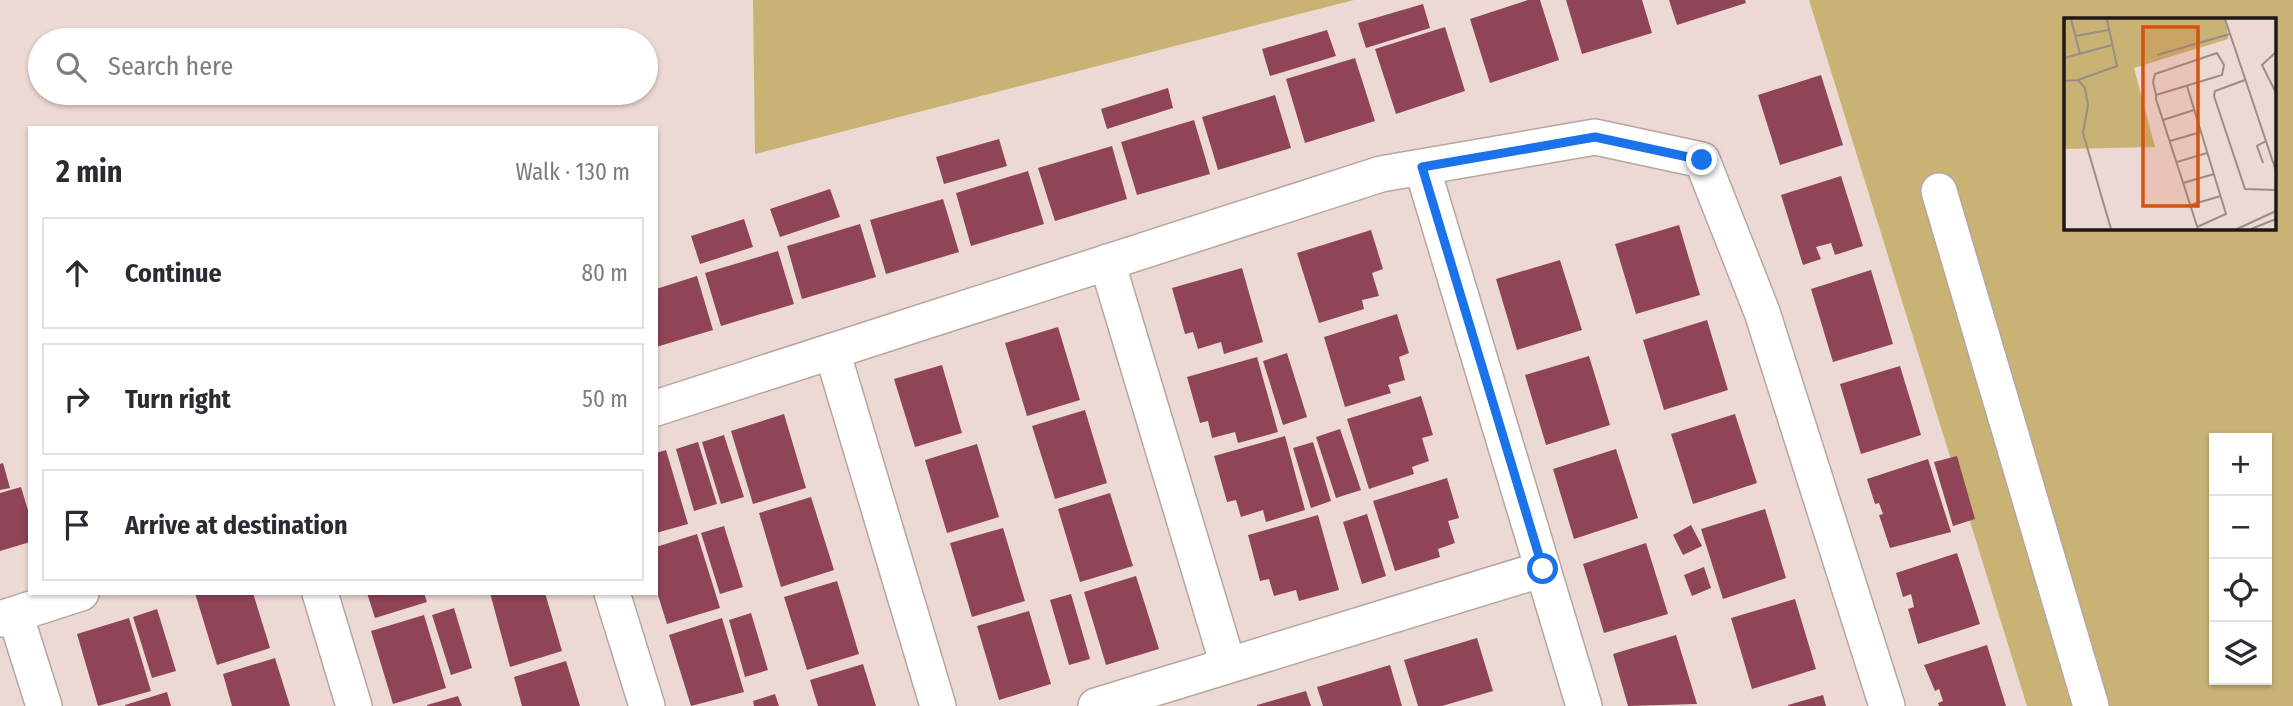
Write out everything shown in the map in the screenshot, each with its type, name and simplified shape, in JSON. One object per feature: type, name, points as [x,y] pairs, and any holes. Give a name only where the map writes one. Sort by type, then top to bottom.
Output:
[{"type":"street","points":[[658,407],[1381,174],[1595,137],[1702,160],[1762,312],[1887,706]]},
{"type":"street","points":[[1422,167],[1584,706]]},
{"type":"street","points":[[1939,191],[2091,706]]},
{"type":"street","points":[[1107,262],[1228,665]]},
{"type":"street","points":[[832,351],[937,706]]},
{"type":"street","points":[[1096,706],[1543,569]]},
{"type":"street","points":[[44,706],[8,617],[74,595]]},
{"type":"street","points":[[321,595],[354,706]]},
{"type":"street","points":[[613,595],[647,706]]},
{"type":"shaded area","points":[[753,0],[1354,0],[755,154]]},
{"type":"shaded area","points":[[1809,0],[2293,0],[2293,706],[2027,706]]},
{"type":"building","points":[[1528,0],[1540,0],[1559,60],[1490,83],[1470,19]]},
{"type":"building","points":[[1566,0],[1642,0],[1652,33],[1582,54]]},
{"type":"building","points":[[1669,0],[1745,0],[1746,3],[1677,25]]},
{"type":"building","points":[[1423,4],[1430,28],[1366,48],[1358,23]]},
{"type":"building","points":[[1445,27],[1465,91],[1396,114],[1375,49]]},
{"type":"building","points":[[1327,30],[1336,56],[1270,76],[1262,49]]},
{"type":"building","points":[[1355,58],[1375,121],[1305,143],[1286,79]]},
{"type":"building","points":[[1821,75],[1843,145],[1780,165],[1758,95]]},
{"type":"building","points":[[1168,88],[1173,108],[1107,129],[1101,109]]},
{"type":"building","points":[[1275,95],[1291,148],[1218,170],[1202,117]]},
{"type":"building","points":[[1194,120],[1210,174],[1137,195],[1121,142]]},
{"type":"building","points":[[999,139],[1007,166],[944,184],[936,157]]},
{"type":"building","points":[[1112,146],[1127,199],[1055,221],[1038,168]]},
{"type":"building","points":[[1028,171],[1044,224],[971,246],[956,193]]},
{"type":"building","points":[[1841,176],[1863,246],[1835,255],[1831,243],[1816,247],[1821,259],[1803,265],[1781,195]]},
{"type":"building","points":[[830,189],[840,217],[780,237],[770,209]]},
{"type":"building","points":[[943,199],[959,252],[886,274],[870,220]]},
{"type":"building","points":[[744,219],[753,247],[700,264],[691,236]]},
{"type":"building","points":[[860,224],[876,277],[802,299],[787,246]]},
{"type":"building","points":[[1679,225],[1700,295],[1636,314],[1615,244]]},
{"type":"building","points":[[1371,230],[1383,269],[1372,273],[1379,296],[1362,300],[1364,309],[1319,323],[1297,253]]},
{"type":"building","points":[[778,251],[794,304],[721,326],[705,273]]},
{"type":"building","points":[[1560,260],[1582,330],[1517,350],[1496,279]]},
{"type":"building","points":[[1242,268],[1263,342],[1224,354],[1221,342],[1198,349],[1193,332],[1185,334],[1172,288]]},
{"type":"building","points":[[1871,270],[1893,344],[1833,362],[1811,289]]},
{"type":"building","points":[[697,276],[713,330],[658,346],[658,288]]},
{"type":"building","points":[[1397,314],[1409,353],[1399,357],[1405,380],[1388,385],[1391,393],[1345,407],[1324,337]]},
{"type":"building","points":[[1707,320],[1728,390],[1664,410],[1643,340]]},
{"type":"building","points":[[1058,327],[1080,400],[1027,416],[1005,343]]},
{"type":"building","points":[[1287,353],[1307,417],[1283,425],[1263,361]]},
{"type":"building","points":[[1589,356],[1610,425],[1546,445],[1525,375]]},
{"type":"building","points":[[1257,357],[1278,432],[1238,443],[1235,432],[1212,438],[1208,421],[1200,423],[1187,377]]},
{"type":"building","points":[[942,365],[962,433],[915,447],[894,379]]},
{"type":"building","points":[[1900,366],[1921,435],[1861,454],[1840,384]]},
{"type":"building","points":[[1421,396],[1433,435],[1422,438],[1429,461],[1412,467],[1414,474],[1369,489],[1347,419]]},
{"type":"building","points":[[1085,410],[1107,483],[1055,499],[1032,426]]},
{"type":"building","points":[[784,414],[806,488],[753,504],[731,431]]},
{"type":"building","points":[[1735,414],[1757,483],[1693,504],[1671,434]]},
{"type":"building","points":[[1340,429],[1361,490],[1336,498],[1316,437]]},
{"type":"building","points":[[724,435],[744,497],[721,504],[702,442]]},
{"type":"building","points":[[1285,436],[1305,510],[1266,522],[1263,510],[1241,517],[1236,500],[1227,502],[1214,456]]},
{"type":"building","points":[[698,442],[717,504],[694,511],[676,449]]},
{"type":"building","points":[[1313,442],[1331,501],[1311,508],[1293,448]]},
{"type":"building","points":[[977,444],[999,517],[947,533],[925,460]]},
{"type":"building","points":[[1616,449],[1638,518],[1574,539],[1553,469]]},
{"type":"building","points":[[666,450],[688,524],[658,532],[658,452]]},
{"type":"building","points":[[1957,456],[1975,519],[1953,526],[1934,462]]},
{"type":"building","points":[[1928,459],[1951,532],[1890,548],[1879,515],[1883,514],[1879,503],[1875,504],[1867,479]]},
{"type":"building","points":[[3,463],[10,488],[0,490],[0,464]]},
{"type":"building","points":[[1447,478],[1459,518],[1448,521],[1455,543],[1438,549],[1440,557],[1395,571],[1373,501]]},
{"type":"building","points":[[21,487],[28,510],[28,543],[0,551],[0,493]]},
{"type":"building","points":[[1110,493],[1133,566],[1080,582],[1058,509]]},
{"type":"building","points":[[811,497],[834,570],[781,587],[759,513]]},
{"type":"building","points":[[1765,509],[1786,578],[1723,599],[1701,529]]},
{"type":"building","points":[[1367,514],[1386,576],[1362,584],[1343,522]]},
{"type":"building","points":[[1318,515],[1339,590],[1299,601],[1296,590],[1274,596],[1269,579],[1260,581],[1248,535]]},
{"type":"building","points":[[1691,525],[1702,546],[1683,555],[1673,535]]},
{"type":"building","points":[[724,526],[743,587],[720,594],[701,533]]},
{"type":"building","points":[[1003,528],[1025,601],[972,617],[950,543]]},
{"type":"building","points":[[697,534],[720,608],[667,624],[658,595],[658,546]]},
{"type":"building","points":[[1646,543],[1668,614],[1604,633],[1583,564]]},
{"type":"building","points":[[1957,553],[1980,624],[1918,644],[1908,609],[1914,607],[1911,594],[1903,597],[1896,573]]},
{"type":"building","points":[[1704,567],[1711,588],[1692,596],[1684,575]]},
{"type":"building","points":[[1136,576],[1159,649],[1106,665],[1084,592]]},
{"type":"building","points":[[837,581],[859,654],[807,670],[784,597]]},
{"type":"building","points":[[1071,594],[1090,659],[1069,665],[1050,600]]},
{"type":"building","points":[[196,595],[254,595],[270,648],[217,665]]},
{"type":"building","points":[[368,595],[425,595],[427,602],[375,618]]},
{"type":"building","points":[[491,595],[546,595],[562,651],[510,667]]},
{"type":"building","points":[[1795,599],[1816,669],[1752,689],[1731,618]]},
{"type":"building","points":[[454,608],[472,668],[451,675],[432,615]]},
{"type":"building","points":[[157,609],[176,671],[152,678],[133,617]]},
{"type":"building","points":[[1029,611],[1051,684],[999,700],[977,626]]},
{"type":"building","points":[[751,613],[768,670],[745,677],[729,620]]},
{"type":"building","points":[[424,615],[446,688],[393,704],[371,631]]},
{"type":"building","points":[[129,618],[151,691],[98,706],[77,634]]},
{"type":"building","points":[[722,618],[744,692],[691,706],[669,635]]},
{"type":"building","points":[[1676,635],[1697,704],[1628,706],[1613,654]]},
{"type":"building","points":[[1477,638],[1493,691],[1442,706],[1418,706],[1404,660]]},
{"type":"building","points":[[1987,645],[2006,706],[1939,706],[1938,703],[1943,701],[1939,689],[1935,691],[1924,665]]},
{"type":"building","points":[[275,658],[290,706],[232,706],[223,674]]},
{"type":"building","points":[[566,661],[580,706],[522,706],[514,677]]},
{"type":"building","points":[[863,664],[876,706],[818,706],[810,680]]},
{"type":"building","points":[[1390,665],[1402,706],[1323,706],[1317,687]]},
{"type":"building","points":[[1306,691],[1311,706],[1257,706],[1257,705]]},
{"type":"building","points":[[167,692],[171,706],[125,706],[125,705]]},
{"type":"building","points":[[775,694],[779,706],[754,706],[753,701]]},
{"type":"building","points":[[1823,695],[1826,706],[1788,706],[1788,705]]},
{"type":"building","points":[[458,696],[462,706],[427,706],[427,705]]},
{"type":"route","points":[[1543,569],[1422,167],[1595,137],[1702,160]]}]
